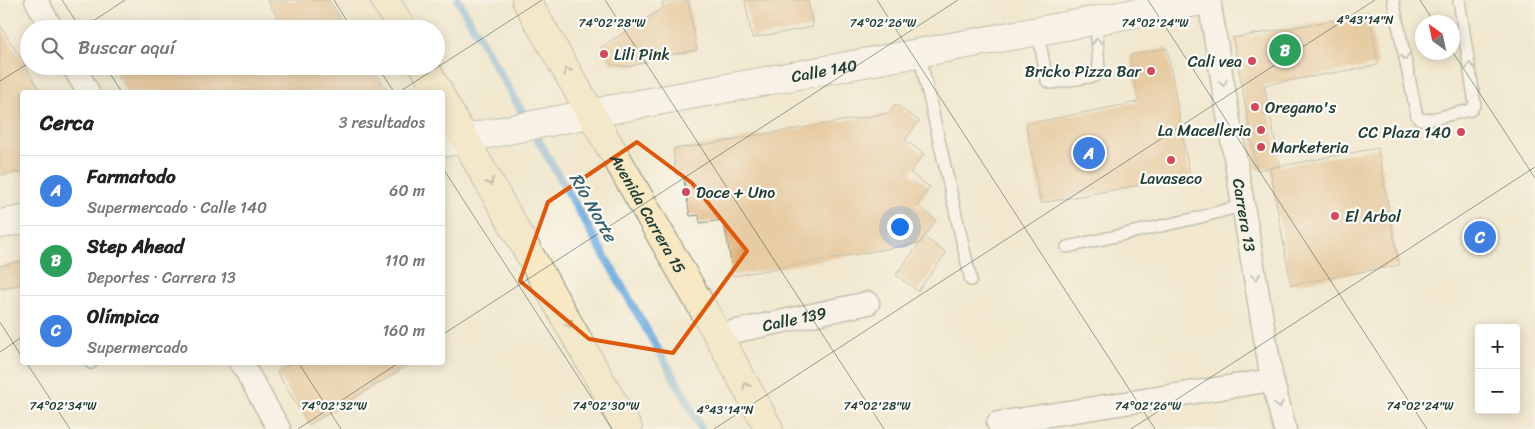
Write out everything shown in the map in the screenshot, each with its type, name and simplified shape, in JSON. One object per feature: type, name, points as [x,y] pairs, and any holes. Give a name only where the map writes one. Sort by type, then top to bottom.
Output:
[{"type":"main road","points":[[385,0],[397,20]]},
{"type":"main road","name":"Avenida Carrera 15","points":[[526,0],[584,115],[718,335],[769,429]]},
{"type":"main road","points":[[429,75],[438,90]]},
{"type":"main road","points":[[445,104],[628,429]]},
{"type":"street","points":[[36,0],[47,20]]},
{"type":"street","name":"Calle 140","points":[[464,139],[584,115],[1208,0]]},
{"type":"street","name":"Carrera 13","points":[[1208,0],[1272,380],[1285,429]]},
{"type":"street","points":[[78,75],[87,90]]},
{"type":"street","points":[[0,224],[20,220]]},
{"type":"street","name":"Calle 139","points":[[718,335],[868,303]]},
{"type":"street","points":[[243,365],[279,429]]},
{"type":"street","points":[[998,423],[1272,380]]},
{"type":"lane","points":[[1393,0],[1417,116],[1420,119],[1426,120],[1471,110],[1475,104],[1459,0]]},
{"type":"lane","points":[[1038,31],[1047,81],[1052,83],[1094,76],[1099,71],[1096,20]]},
{"type":"lane","points":[[919,53],[971,280]]},
{"type":"lane","points":[[1067,247],[1197,218],[1244,205]]},
{"type":"highlighted area","points":[[637,142],[692,183],[747,251],[673,353],[589,339],[520,281],[548,202]]},
{"type":"building","points":[[267,0],[329,0],[341,20],[279,20]]},
{"type":"building","points":[[688,0],[697,50],[648,59],[648,61],[629,67],[611,64],[601,47],[663,8],[662,3]]},
{"type":"building","points":[[745,0],[808,0],[813,27],[752,38]]},
{"type":"building","points":[[1369,14],[1378,65],[1264,85],[1280,166],[1257,170],[1233,38]]},
{"type":"building","points":[[0,25],[20,58],[20,75],[31,75],[40,90],[20,90],[20,172],[0,175]]},
{"type":"building","points":[[1167,48],[1190,176],[1041,203],[1026,124],[1138,102],[1130,55]]},
{"type":"building","points":[[118,75],[377,75],[387,90],[127,90]]},
{"type":"building","points":[[895,104],[919,121],[905,140],[924,154],[910,173],[930,187],[917,205],[936,220],[920,243],[733,276],[724,220],[700,223],[699,215],[690,216],[683,174],[676,174],[673,149],[889,113]]},
{"type":"building","name":"El Arbol","points":[[1378,148],[1399,265],[1291,285],[1270,168]]},
{"type":"building","points":[[924,237],[946,253],[918,291],[896,275]]},
{"type":"building","points":[[20,261],[20,284],[0,289],[0,266]]},
{"type":"building","points":[[288,365],[409,365],[309,425],[277,372]]},
{"type":"waterway","name":"Río Norte","points":[[458,0],[687,400],[701,429]]},
{"type":"place","name":"Step Ahead","points":[[1285,50]]},
{"type":"place","name":"Lili Pink","points":[[604,54]]},
{"type":"place","name":"Cali vea","points":[[1252,61]]},
{"type":"place","name":"Bricko Pizza Bar","points":[[1151,71]]},
{"type":"place","name":"Oregano's","points":[[1255,107]]},
{"type":"place","name":"La Macelleria","points":[[1261,130]]},
{"type":"place","name":"CC Plaza 140","points":[[1461,132]]},
{"type":"place","name":"Marketeria","points":[[1261,147]]},
{"type":"place","name":"Farmatodo","points":[[1089,153]]},
{"type":"place","name":"Lavaseco","points":[[1171,160]]},
{"type":"place","name":"Doce + Uno","points":[[686,192]]},
{"type":"place","name":"El Arbol","points":[[1335,216]]},
{"type":"place","name":"Olímpica","points":[[1480,237]]}]
